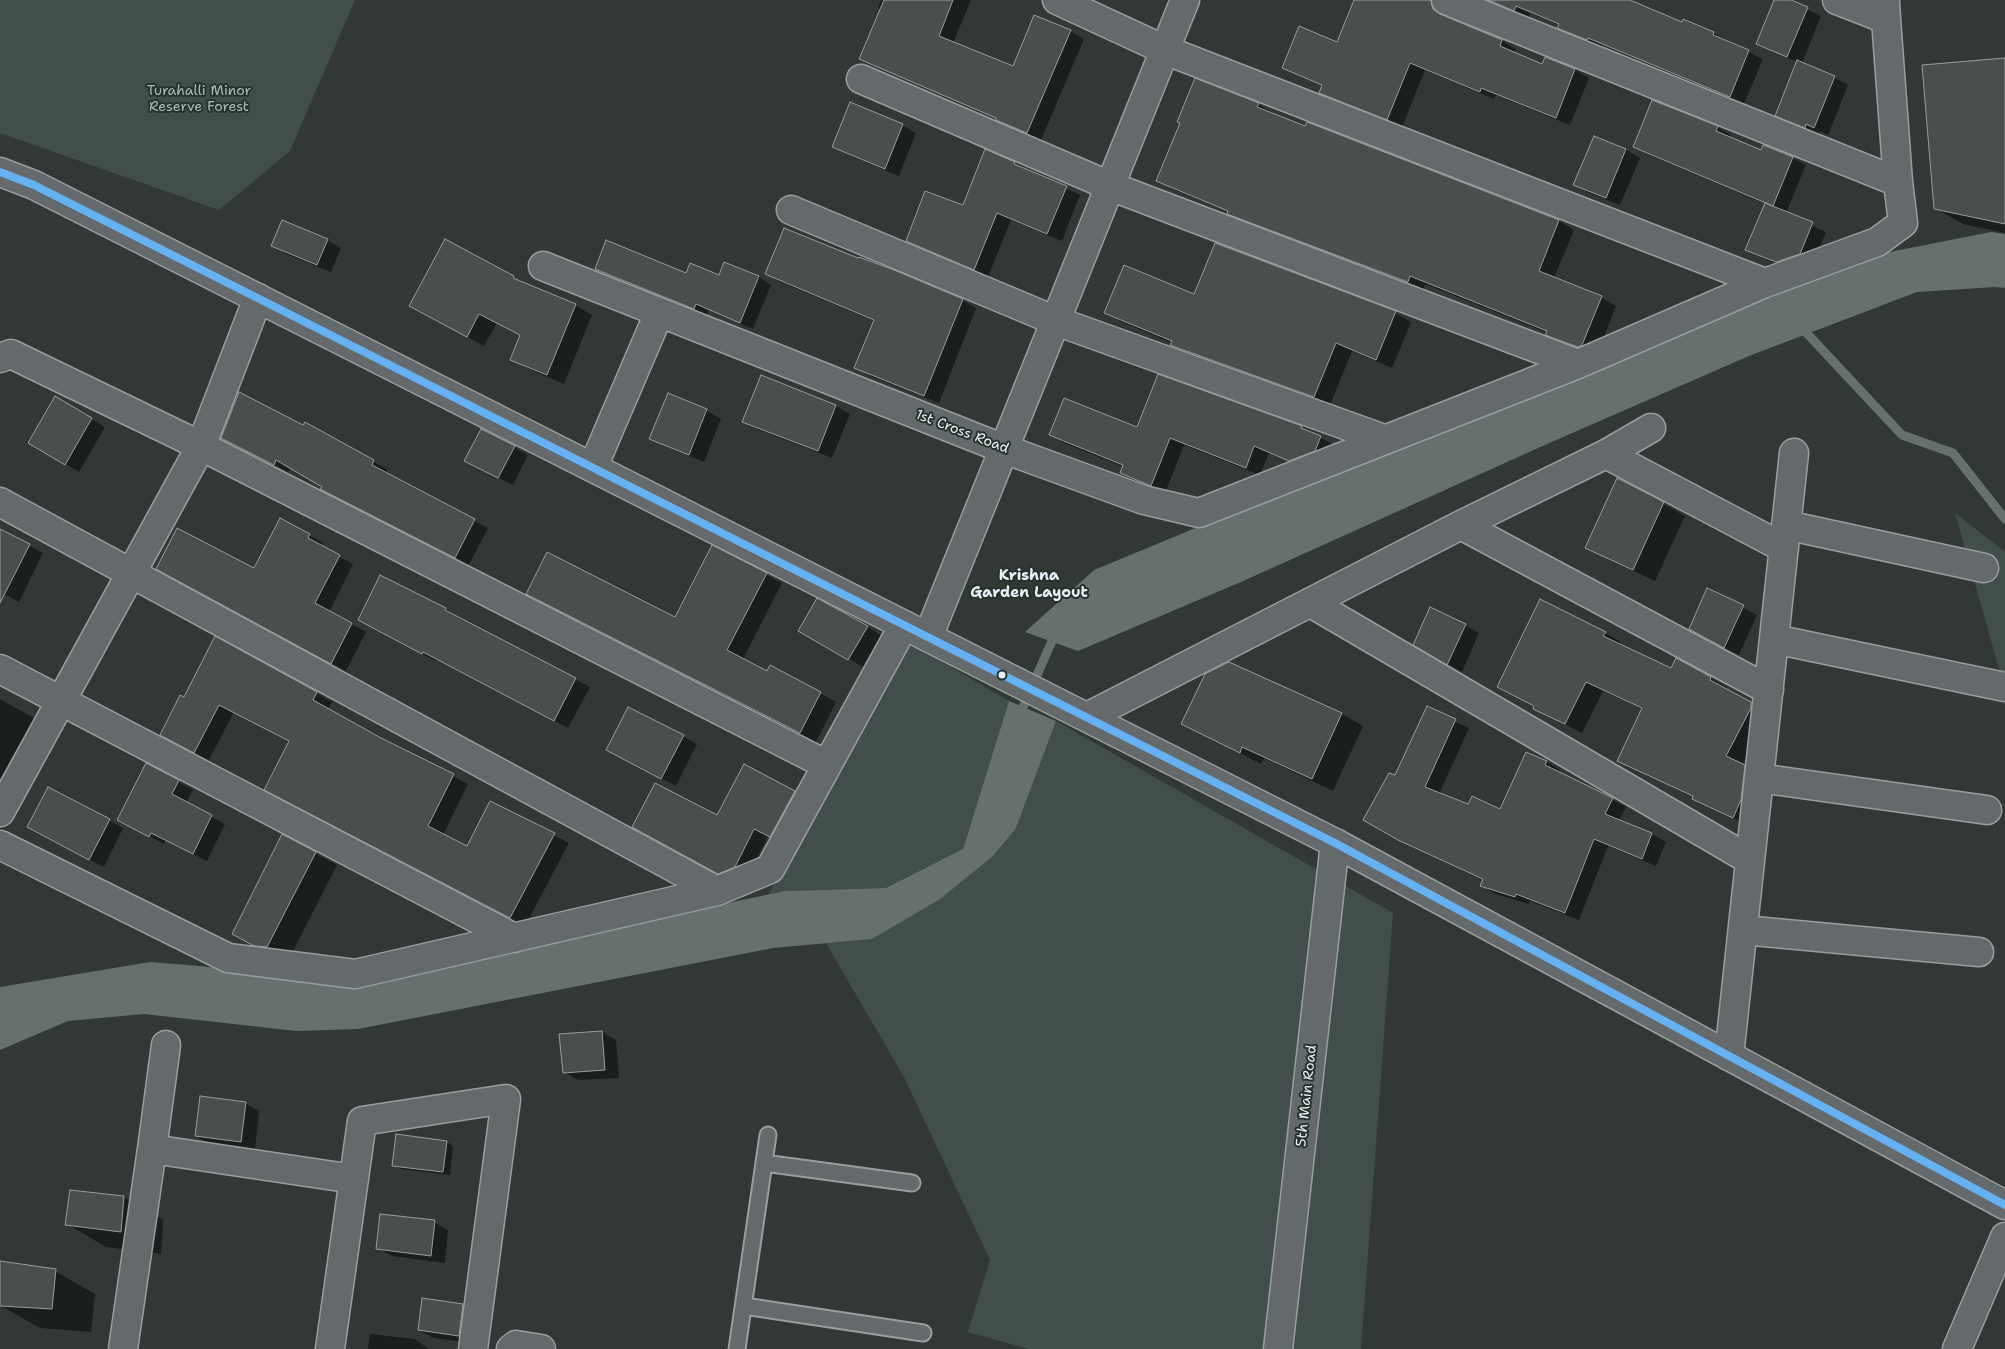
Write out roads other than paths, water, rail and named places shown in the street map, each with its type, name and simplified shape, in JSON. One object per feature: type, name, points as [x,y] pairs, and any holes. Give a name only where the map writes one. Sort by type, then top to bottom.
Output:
[{"type":"street","points":[[1057,0],[1165,50],[1765,283]]},
{"type":"street","points":[[0,845],[228,958],[355,974],[717,891],[770,869],[827,765],[916,631],[1004,449],[1185,0]]},
{"type":"street","points":[[1446,0],[1898,182],[1886,9],[1837,0]]},
{"type":"street","points":[[861,79],[1110,186],[1578,364]]},
{"type":"street","points":[[0,172],[34,185],[1335,842],[2005,1205]]},
{"type":"street","name":"1st Cross Road","points":[[543,266],[1004,449],[1144,500],[1199,513],[1578,364],[1765,283],[1877,242],[1904,224],[1898,182]]},
{"type":"street","points":[[791,210],[1056,321],[1384,439]]},
{"type":"street","points":[[0,812],[201,446],[258,298]]},
{"type":"street","points":[[593,468],[659,313]]},
{"type":"street","points":[[0,358],[11,354],[201,446],[827,765]]},
{"type":"street","points":[[1076,712],[1311,603],[1461,525],[1606,454],[1651,428]]},
{"type":"street","points":[[1729,1056],[1794,453]]},
{"type":"street","points":[[1606,454],[1785,537],[1984,568]]},
{"type":"street","points":[[0,502],[717,891]]},
{"type":"street","points":[[1461,525],[1769,690]]},
{"type":"street","points":[[1311,603],[1750,860]]},
{"type":"street","points":[[1774,639],[2005,687]]},
{"type":"street","points":[[0,669],[514,938]]},
{"type":"street","points":[[1759,778],[1987,810]]},
{"type":"street","name":"5th Main Road","points":[[1278,1349],[1335,842]]},
{"type":"street","points":[[1742,930],[1979,952]]},
{"type":"street","points":[[123,1349],[166,1045]]},
{"type":"street","points":[[330,1349],[362,1121],[506,1099],[473,1349]]},
{"type":"street","points":[[152,1149],[354,1179]]},
{"type":"street","points":[[1957,1349],[2005,1237]]},
{"type":"street","points":[[511,1349],[516,1345],[541,1349]]},
{"type":"lane","points":[[737,1349],[768,1135]]},
{"type":"lane","points":[[764,1163],[912,1183]]},
{"type":"lane","points":[[744,1306],[923,1333]]},
{"type":"waterway","points":[[1800,326],[1902,435],[1953,453],[2005,519]]},
{"type":"waterway","points":[[1019,716],[1056,632]]},
{"type":"district","name":"Krishna Garden Layout","points":[[1029,584]]},
{"type":"park label","name":"Turahalli Minor Reserve Forest","points":[[199,99]]}]
